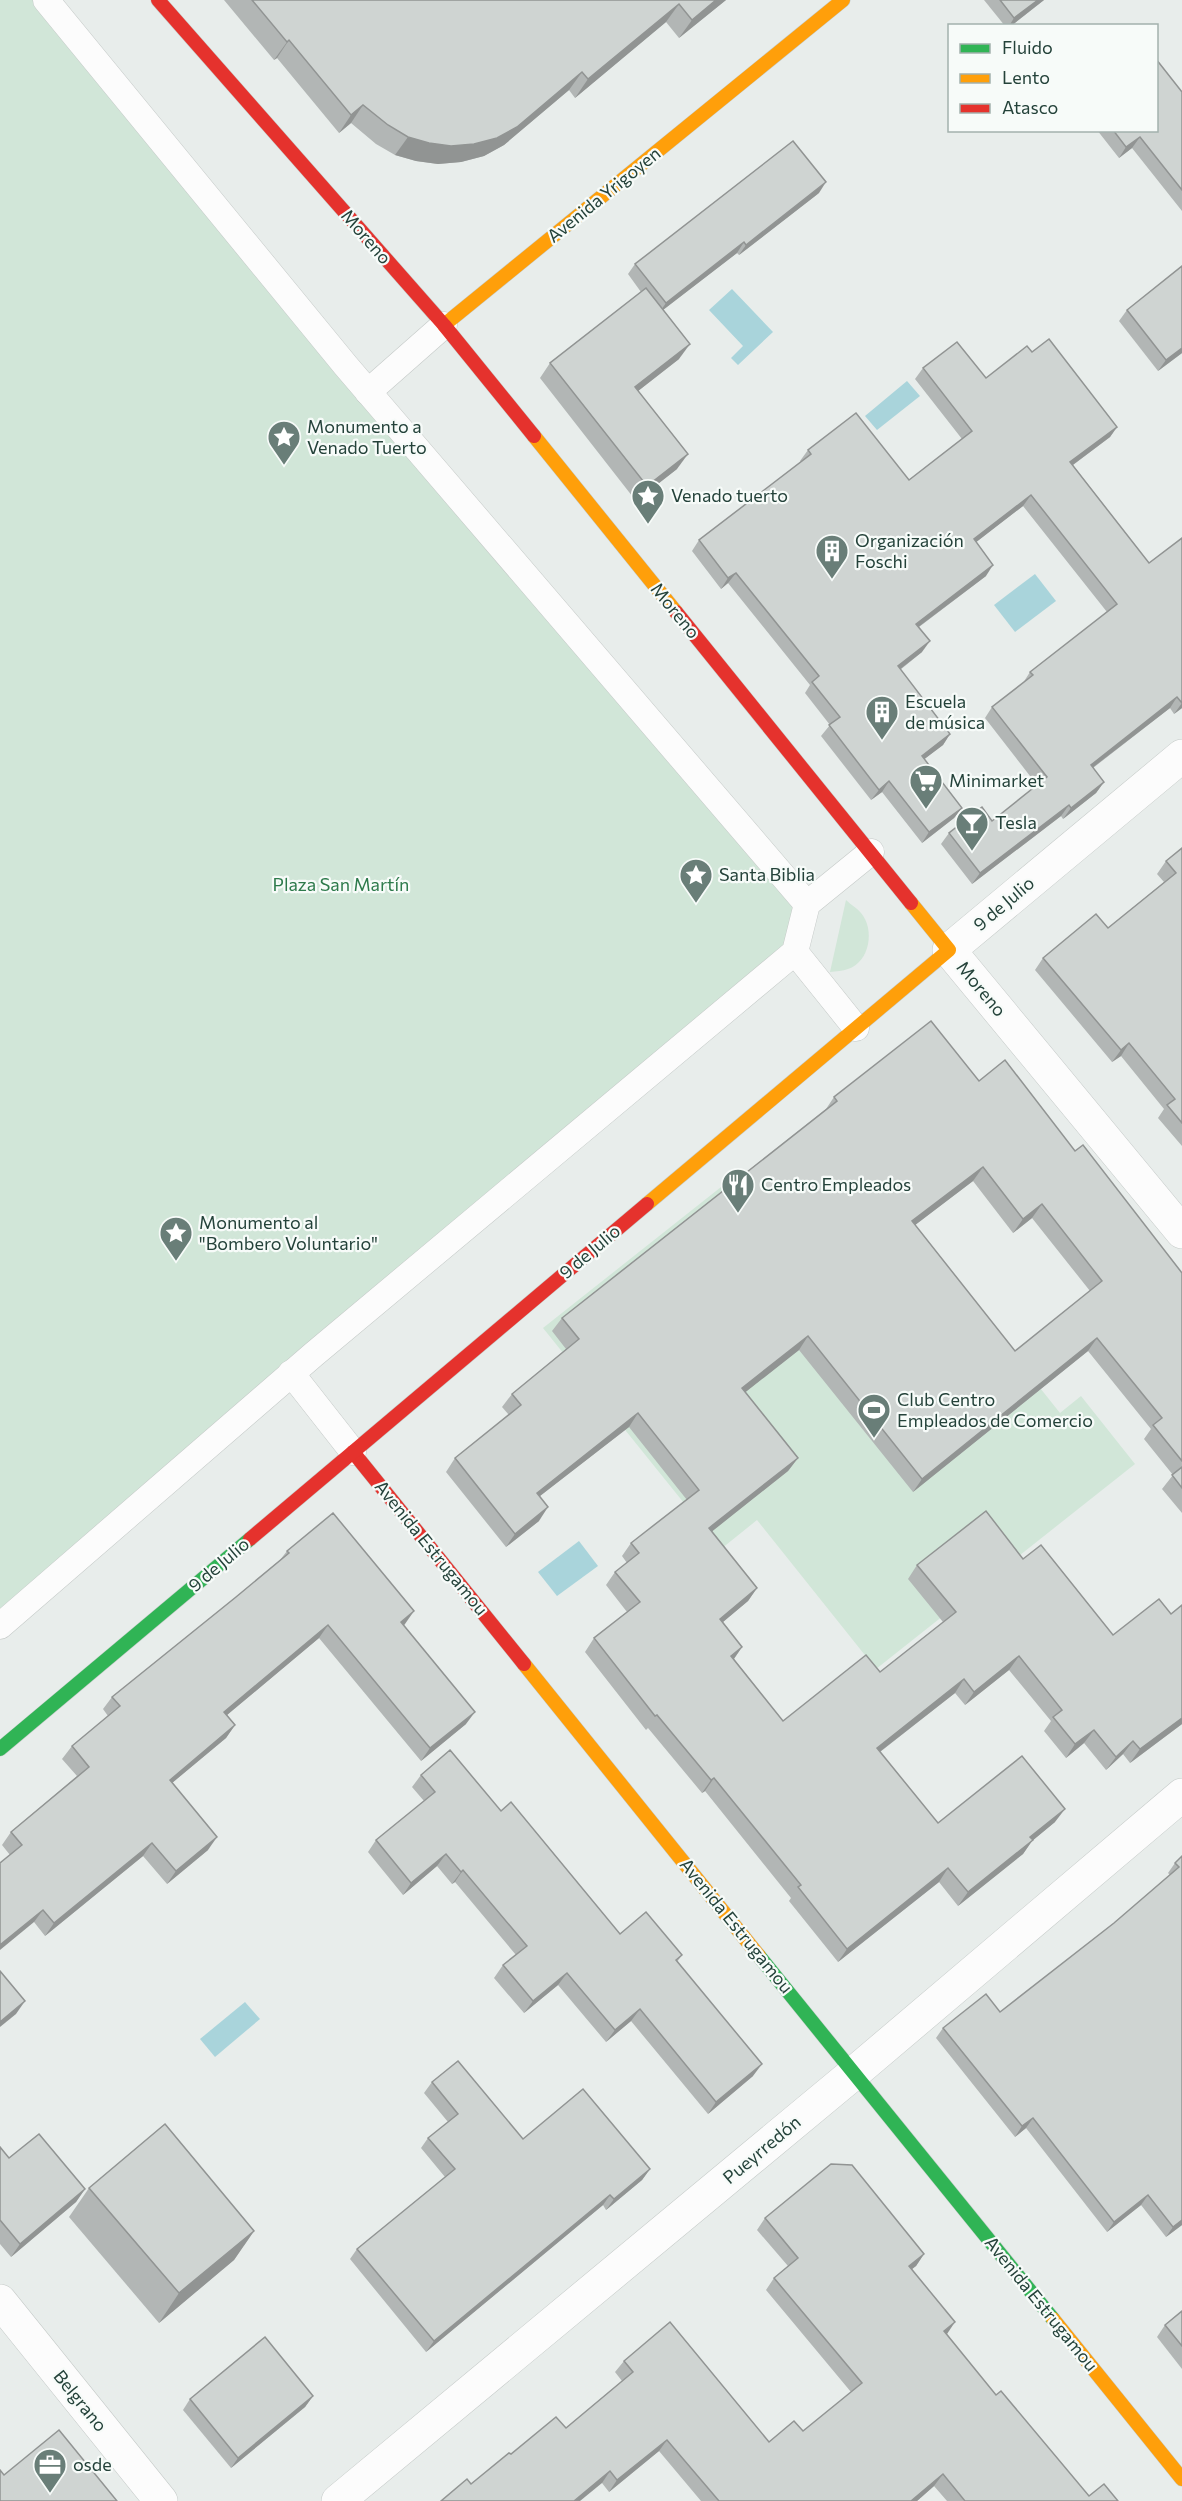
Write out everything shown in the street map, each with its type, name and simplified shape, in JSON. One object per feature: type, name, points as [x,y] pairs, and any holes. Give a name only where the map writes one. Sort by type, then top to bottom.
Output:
[{"type":"main road","name":"Moreno","points":[[158,0],[444,325],[949,950]]},
{"type":"main road","name":"Avenida Yrigoyen","points":[[444,325],[843,0]]},
{"type":"main road","name":"9 de Julio","points":[[0,1749],[949,950]]},
{"type":"main road","name":"Avenida Estrugamou","points":[[353,1452],[1182,2479]]},
{"type":"street","name":"9 de Julio","points":[[949,950],[1182,756]]},
{"type":"street","name":"Moreno","points":[[949,950],[1182,1232]]},
{"type":"street","name":"Pueyrredón","points":[[339,2501],[854,2073],[1182,1795]]},
{"type":"street","name":"Belgrano","points":[[0,2301],[161,2501]]},
{"type":"lane","points":[[46,0],[368,392],[807,904]]},
{"type":"lane","name":"Avenida Yrigoyen","points":[[368,392],[444,325]]},
{"type":"lane","points":[[0,1626],[291,1373],[795,952],[807,904],[871,852]]},
{"type":"lane","points":[[795,952],[856,1028]]},
{"type":"lane","name":"Avenida Estrugamou","points":[[291,1373],[353,1452]]},
{"type":"green space","name":"Plaza San Martín","points":[[0,0],[46,0],[807,904],[795,952],[0,1626]]},
{"type":"green space","points":[[846,900],[859,911],[865,920],[869,936],[868,944],[861,960],[855,965],[846,970],[830,972]]},
{"type":"green space","name":"Club Centro Empleados de Comercio","points":[[740,1172],[857,1320],[936,1257],[1060,1413],[1081,1396],[1135,1464],[876,1669],[757,1520],[721,1549],[543,1328]]},
{"type":"water","points":[[732,289],[773,332],[738,365],[731,358],[743,346],[709,310]]},
{"type":"water","points":[[907,381],[920,396],[877,430],[865,416]]},
{"type":"water","points":[[1035,574],[1056,601],[1015,632],[994,605]]},
{"type":"water","points":[[579,1541],[598,1566],[557,1596],[538,1572]]},
{"type":"water","points":[[245,2002],[260,2019],[215,2057],[200,2039]]},
{"type":"building","points":[[252,0],[716,0],[692,20],[679,4],[588,79],[582,72],[517,127],[497,138],[474,144],[451,146],[408,137],[388,125],[363,105],[351,115],[289,40],[287,42]]},
{"type":"building","points":[[1000,0],[1038,0],[1014,18]]},
{"type":"building","points":[[1158,62],[1182,92],[1182,190],[1140,137],[1126,147],[1115,132],[1158,132]]},
{"type":"building","points":[[793,141],[826,182],[746,245],[744,242],[666,303],[635,264]]},
{"type":"building","points":[[1182,266],[1182,348],[1166,360],[1127,310]]},
{"type":"building","points":[[646,288],[690,344],[635,387],[688,454],[647,486],[550,363]]},
{"type":"building","points":[[1049,339],[1117,427],[1070,462],[1149,563],[1182,538],[1182,703],[1177,697],[1091,765],[1104,782],[1071,808],[1069,805],[980,873],[949,833],[982,807],[992,821],[1047,777],[992,707],[1033,675],[1030,672],[1117,604],[1031,495],[974,539],[993,565],[916,624],[930,641],[898,666],[950,734],[922,756],[962,808],[929,832],[889,781],[879,790],[829,725],[840,717],[812,682],[819,676],[736,573],[728,578],[699,540],[811,454],[808,450],[856,413],[909,480],[972,431],[923,368],[957,342],[986,378],[1027,346],[1032,352]]},
{"type":"building","points":[[1182,848],[1182,1123],[1167,1105],[1175,1099],[1129,1043],[1121,1050],[1043,958],[1096,914],[1108,928],[1176,873],[1166,861]]},
{"type":"building","points":[[931,1021],[979,1081],[1005,1060],[1075,1151],[1083,1145],[1182,1273],[1182,1461],[1153,1425],[1162,1418],[1097,1338],[922,1479],[808,1336],[742,1388],[798,1458],[709,1528],[757,1588],[720,1619],[742,1647],[731,1656],[783,1721],[866,1655],[880,1672],[956,1612],[917,1565],[986,1511],[1023,1559],[1041,1545],[1113,1635],[1159,1599],[1171,1614],[1182,1605],[1182,1718],[1140,1749],[1133,1741],[1116,1757],[1094,1730],[1075,1744],[1053,1717],[1062,1710],[1019,1656],[974,1692],[964,1679],[877,1748],[938,1823],[1022,1756],[1065,1809],[1030,1837],[1033,1840],[968,1892],[948,1868],[847,1949],[798,1887],[801,1885],[714,1778],[711,1780],[657,1715],[655,1716],[594,1638],[640,1602],[615,1572],[639,1553],[631,1543],[699,1490],[638,1413],[537,1493],[548,1507],[515,1534],[455,1458],[521,1405],[512,1394],[579,1339],[562,1318],[837,1101],[834,1097]],"holes":[[[983,1167],[1023,1219],[1042,1204],[1102,1281],[1015,1351],[912,1221]]]},
{"type":"building","points":[[1182,1467],[1182,1488],[1172,1475]]},
{"type":"building","points":[[333,1513],[414,1611],[401,1622],[475,1712],[430,1748],[328,1625],[224,1712],[235,1725],[170,1780],[217,1837],[176,1871],[152,1843],[54,1923],[43,1910],[0,1945],[0,1863],[22,1845],[11,1832],[89,1767],[72,1746],[120,1706],[112,1697],[289,1553],[287,1551]]},
{"type":"building","points":[[450,1750],[501,1811],[511,1802],[620,1934],[646,1912],[682,1955],[676,1960],[762,2064],[716,2102],[640,2009],[615,2030],[567,1973],[533,2001],[503,1965],[527,1946],[463,1870],[461,1872],[446,1854],[411,1883],[376,1840],[435,1792],[421,1775]]},
{"type":"building","points":[[1182,1856],[1182,2220],[1173,2227],[1148,2195],[1114,2222],[1033,2118],[1022,2126],[943,2028],[986,1994],[1000,2012],[1114,1923],[1179,1867],[1175,1863]]},
{"type":"building","points":[[0,1971],[25,2001],[0,2022]]},
{"type":"building","points":[[458,2061],[523,2139],[583,2089],[650,2169],[614,2199],[610,2195],[434,2341],[357,2249],[455,2169],[428,2138],[458,2114],[432,2082]]},
{"type":"building","points":[[165,2124],[254,2231],[179,2293],[89,2188]]},
{"type":"building","points":[[39,2134],[85,2189],[20,2244],[0,2220],[0,2147],[9,2158]]},
{"type":"building","points":[[831,2164],[852,2165],[924,2254],[909,2266],[955,2322],[944,2331],[996,2395],[1001,2391],[1089,2496],[1104,2484],[1118,2501],[965,2501],[943,2474],[911,2501],[719,2501],[667,2440],[617,2480],[610,2471],[574,2501],[441,2501],[467,2479],[471,2484],[556,2417],[566,2428],[633,2372],[624,2361],[670,2322],[769,2442],[794,2421],[803,2431],[862,2383],[774,2278],[798,2258],[765,2218]]},
{"type":"building","points":[[1182,2311],[1182,2346],[1165,2325]]},
{"type":"building","points":[[265,2337],[313,2396],[238,2458],[190,2399]]},
{"type":"building","points":[[59,2430],[117,2501],[0,2501],[0,2470],[4,2475]]},
{"type":"traffic: fast","points":[[0,1749],[250,1539]]},
{"type":"traffic: fast","points":[[759,1956],[1053,2319]]},
{"type":"traffic: slow","points":[[444,325],[843,0]]},
{"type":"traffic: slow","points":[[534,436],[676,612]]},
{"type":"traffic: slow","points":[[647,1204],[949,950],[911,903]]},
{"type":"traffic: slow","points":[[524,1664],[759,1956]]},
{"type":"traffic: slow","points":[[1053,2319],[1182,2479]]},
{"type":"traffic: jam","points":[[158,0],[444,325],[534,436]]},
{"type":"traffic: jam","points":[[676,612],[911,903]]},
{"type":"traffic: jam","points":[[250,1539],[647,1204]]},
{"type":"traffic: jam","points":[[353,1452],[524,1664]]},
{"type":"place","name":"Monumento a Venado Tuerto","points":[[284,466]]},
{"type":"place","name":"Venado tuerto","points":[[648,525]]},
{"type":"place","name":"Organización Foschi","points":[[832,580]]},
{"type":"place","name":"Escuela de música","points":[[882,741]]},
{"type":"place","name":"Minimarket","points":[[926,810]]},
{"type":"place","name":"Tesla","points":[[972,852]]},
{"type":"place","name":"Santa Biblia","points":[[696,904]]},
{"type":"place","name":"Centro Empleados","points":[[738,1214]]},
{"type":"place","name":"Monumento al \"Bombero Voluntario\"","points":[[176,1262]]},
{"type":"place","name":"Club Centro Empleados de Comercio","points":[[874,1439]]},
{"type":"place","name":"osde","points":[[50,2494]]}]
